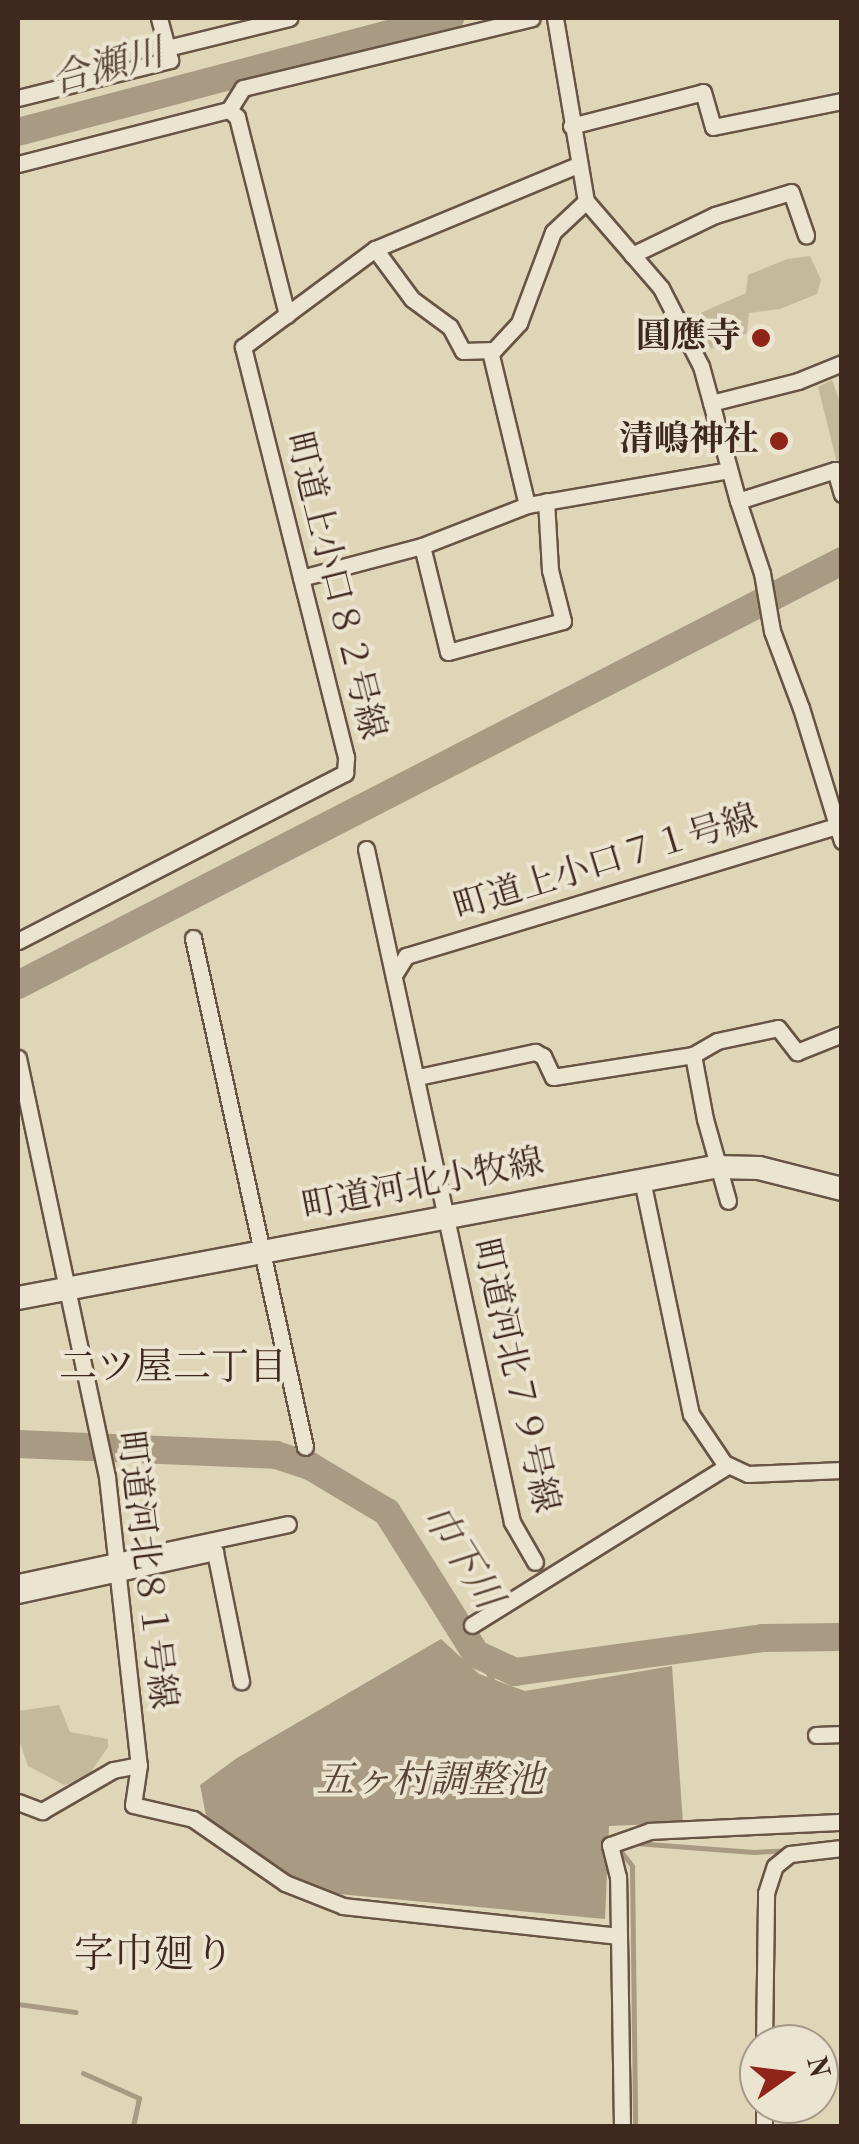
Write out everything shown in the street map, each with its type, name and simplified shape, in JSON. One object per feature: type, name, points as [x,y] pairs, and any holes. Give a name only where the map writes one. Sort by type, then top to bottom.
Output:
[{"type":"street","points":[[18,98],[170,60],[159,18]]},
{"type":"street","points":[[167,48],[289,18]]},
{"type":"street","points":[[18,164],[229,110],[243,88],[532,18]]},
{"type":"street","points":[[555,18],[586,201],[660,288],[701,366],[764,584],[768,617],[840,830]]},
{"type":"street","points":[[572,126],[704,92],[712,127],[842,101]]},
{"type":"street","points":[[229,110],[237,117],[287,315],[375,249],[578,165]]},
{"type":"street","points":[[632,255],[715,215],[791,192],[796,197],[806,235]]},
{"type":"street","points":[[375,249],[397,283],[450,328],[463,350],[490,351],[507,341],[519,323],[553,232],[586,201]]},
{"type":"street","name":"町道上小口８２号線","points":[[18,942],[344,775],[346,758],[243,347],[287,315]]},
{"type":"street","points":[[490,351],[528,505]]},
{"type":"street","points":[[712,403],[798,381],[842,363]]},
{"type":"street","points":[[302,578],[422,546],[546,500],[729,470]]},
{"type":"street","points":[[738,501],[834,470],[842,494]]},
{"type":"street","points":[[422,546],[448,652],[563,621],[550,570],[546,500]]},
{"type":"street","name":"町道上小口７１号線","points":[[396,972],[406,956],[840,830]]},
{"type":"street","name":"町道河北７９号線","points":[[366,848],[396,972],[512,1522],[536,1562]]},
{"type":"street","points":[[193,938],[305,1447]]},
{"type":"street","points":[[418,1078],[535,1052],[543,1056],[553,1077],[693,1055],[716,1042],[778,1028],[797,1052],[842,1034]]},
{"type":"street","points":[[693,1055],[728,1201]]},
{"type":"street","name":"町道河北８１号線","points":[[18,1058],[103,1456],[139,1765],[133,1804],[193,1820],[285,1883],[343,1906],[618,1936]]},
{"type":"street","name":"町道河北小牧線","points":[[18,1298],[719,1166],[759,1168],[842,1189]]},
{"type":"street","points":[[642,1180],[691,1414],[723,1461],[748,1474],[842,1470]]},
{"type":"street","points":[[472,1625],[723,1461]]},
{"type":"street","points":[[18,1595],[288,1524]]},
{"type":"street","points":[[18,1582],[215,1552],[246,1681],[220,1539]]},
{"type":"street","points":[[816,1735],[842,1734]]},
{"type":"street","points":[[18,1802],[42,1811],[113,1770],[139,1765]]},
{"type":"street","points":[[622,2126],[618,1877],[610,1845],[650,1830],[842,1822]]},
{"type":"street","points":[[764,2024],[766,1893],[776,1866],[790,1854],[842,1848]]},
{"type":"shaded area","points":[[810,256],[821,280],[817,294],[780,309],[749,313],[747,333],[711,349],[697,324],[698,314],[746,293],[748,275],[787,259]]},
{"type":"shaded area","points":[[832,380],[841,405],[841,462],[837,463],[818,387]]},
{"type":"shaded area","points":[[59,1705],[70,1732],[108,1739],[108,1747],[86,1779],[64,1785],[28,1766],[18,1737],[18,1711]]},
{"type":"water","name":"五ヶ村調整池","points":[[441,1639],[479,1674],[525,1691],[672,1666],[683,1823],[609,1826],[605,1919],[328,1893],[284,1881],[207,1821],[200,1785],[237,1758]]},
{"type":"waterway","name":"合瀬川","points":[[18,132],[450,18]]},
{"type":"waterway","points":[[18,985],[842,561]]},
{"type":"waterway","name":"巾下川","points":[[18,1444],[276,1455],[310,1466],[387,1512],[476,1654],[515,1672],[763,1638],[842,1637]]},
{"type":"waterway","points":[[476,1654],[495,1685]]},
{"type":"waterway","points":[[635,1843],[754,1852],[789,1850]]},
{"type":"waterway","points":[[615,1844],[632,1866],[635,2123]]},
{"type":"waterway","points":[[18,2004],[75,2012]]},
{"type":"waterway","points":[[83,2073],[139,2098],[133,2126]]},
{"type":"place","name":"圓應寺","points":[[761,338]]},
{"type":"place","name":"清嶋神社","points":[[779,441]]},
{"type":"district","name":"二ツ屋二丁目","points":[[173,1370]]},
{"type":"district","name":"字巾廻り","points":[[154,1957]]}]
